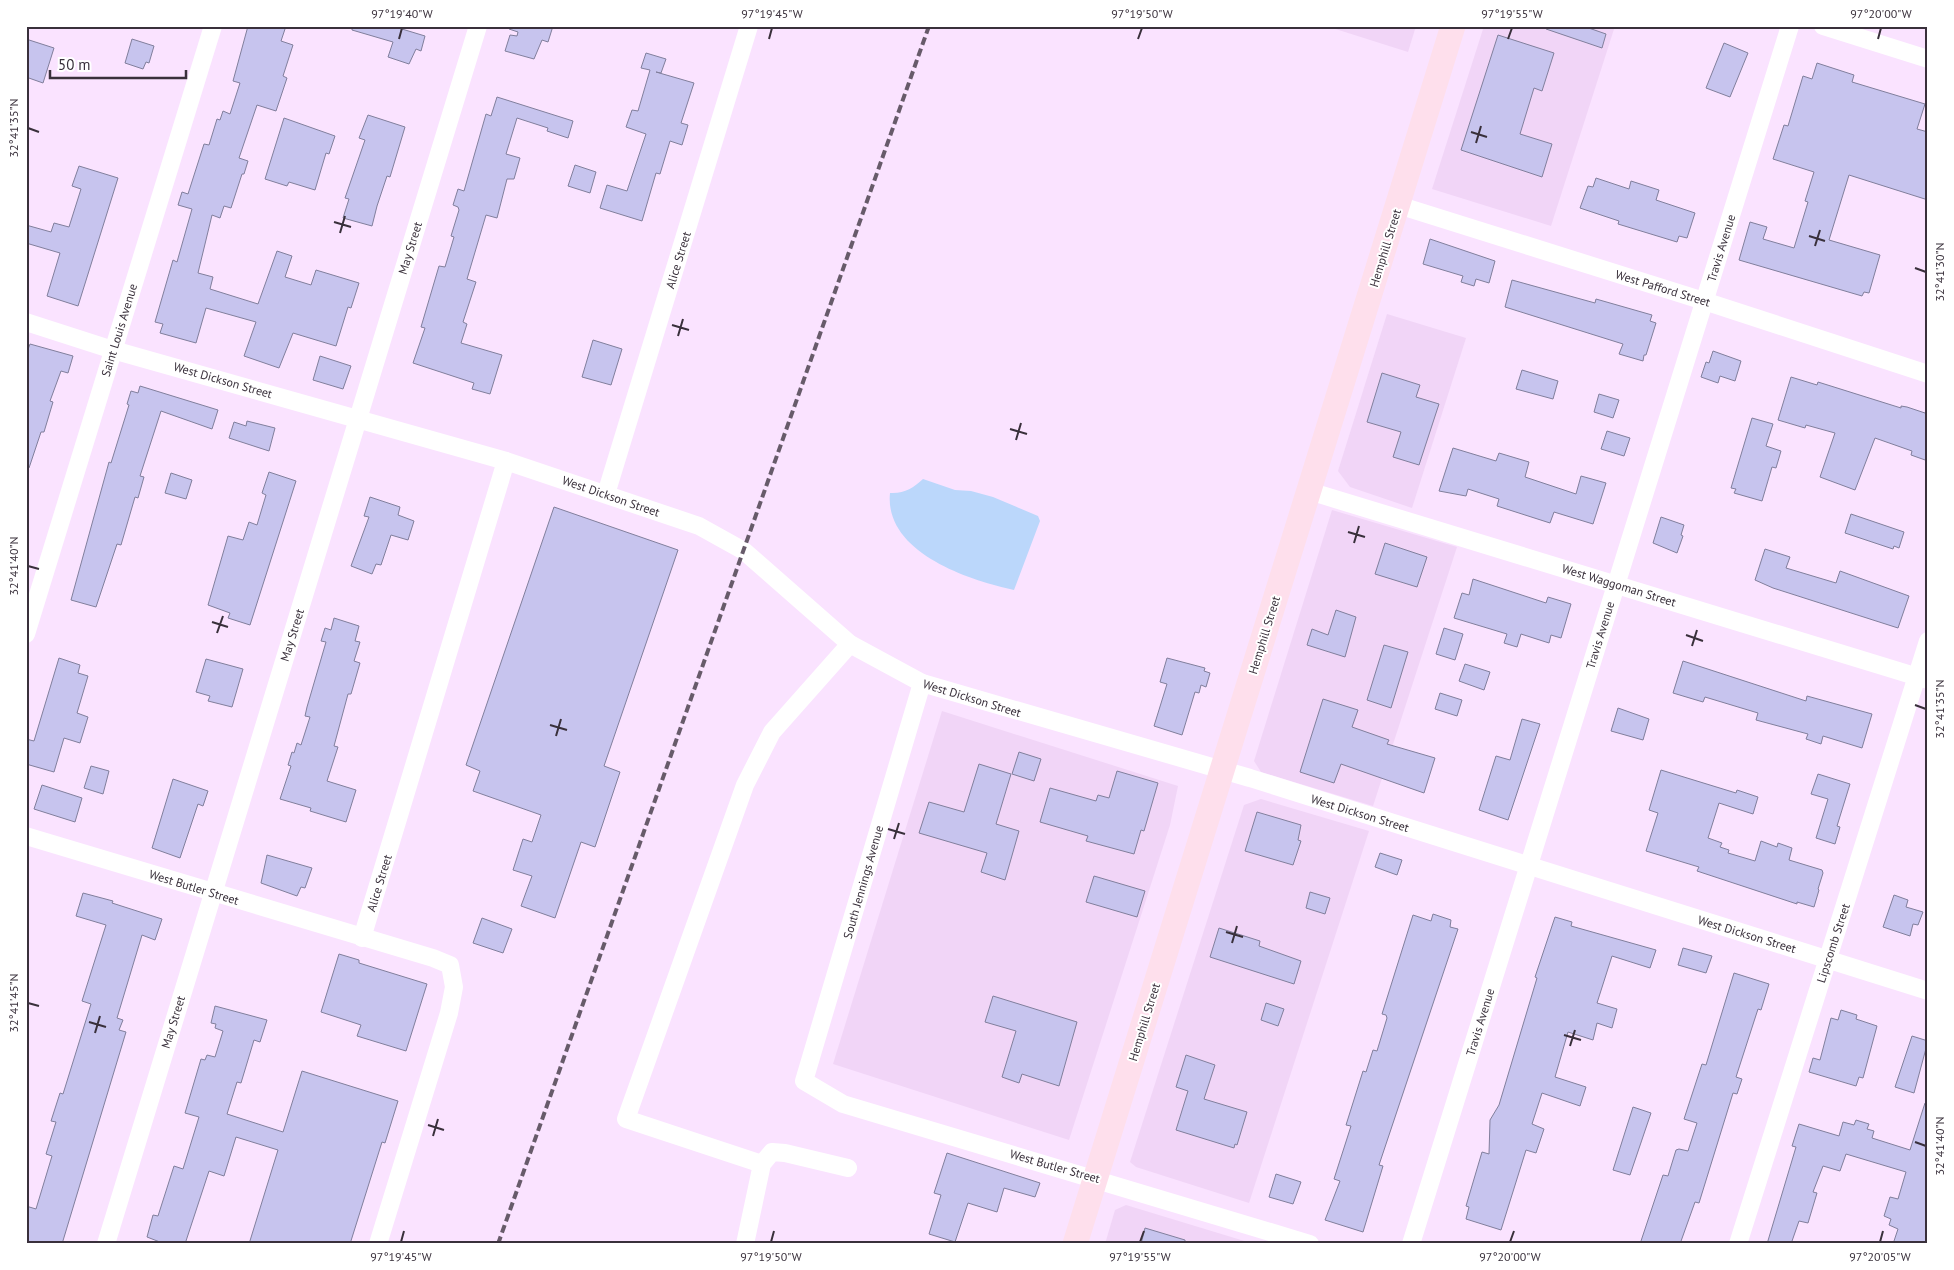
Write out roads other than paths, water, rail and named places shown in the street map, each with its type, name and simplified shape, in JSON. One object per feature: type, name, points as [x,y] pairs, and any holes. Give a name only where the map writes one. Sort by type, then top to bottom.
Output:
[{"type":"main road","name":"Hemphill Street","points":[[1075,1244],[1454,26]]},
{"type":"street","name":"Saint Louis Avenue","points":[[26,634],[213,26]]},
{"type":"street","name":"May Street","points":[[106,1244],[478,26]]},
{"type":"street","name":"Alice Street","points":[[606,494],[749,26]]},
{"type":"street","name":"Travis Avenue","points":[[1411,1244],[1790,26]]},
{"type":"street","points":[[1823,26],[1928,59]]},
{"type":"street","name":"West Pafford Street","points":[[1398,205],[1928,374]]},
{"type":"street","name":"West Dickson Street","points":[[26,322],[113,350],[506,461],[699,526],[744,551],[850,644],[922,683],[1222,771],[1928,991]]},
{"type":"street","name":"Alice Street","points":[[362,938],[506,461]]},
{"type":"street","name":"West Waggoman Street","points":[[1309,491],[1922,678]]},
{"type":"street","name":"Lipscomb Street","points":[[1738,1244],[1827,960],[1922,678],[1928,641]]},
{"type":"street","points":[[762,1164],[626,1119],[745,785],[772,732],[850,644]]},
{"type":"street","name":"South Jennings Avenue","points":[[804,1081],[922,683]]},
{"type":"street","name":"West Butler Street","points":[[26,836],[362,938]]},
{"type":"street","points":[[362,938],[433,958],[450,965],[454,987],[449,1013],[378,1244]]},
{"type":"street","name":"West Butler Street","points":[[804,1081],[842,1104],[1096,1178],[1310,1244]]},
{"type":"street","points":[[744,1244],[762,1164],[772,1152],[785,1153],[848,1168]]},
{"type":"water","points":[[923,479],[955,490],[971,491],[993,497],[1038,516],[1040,521],[1014,590],[974,579],[932,560],[914,547],[900,532],[892,514],[890,493],[908,490]]},
{"type":"railway","points":[[498,1244],[929,26]]}]
